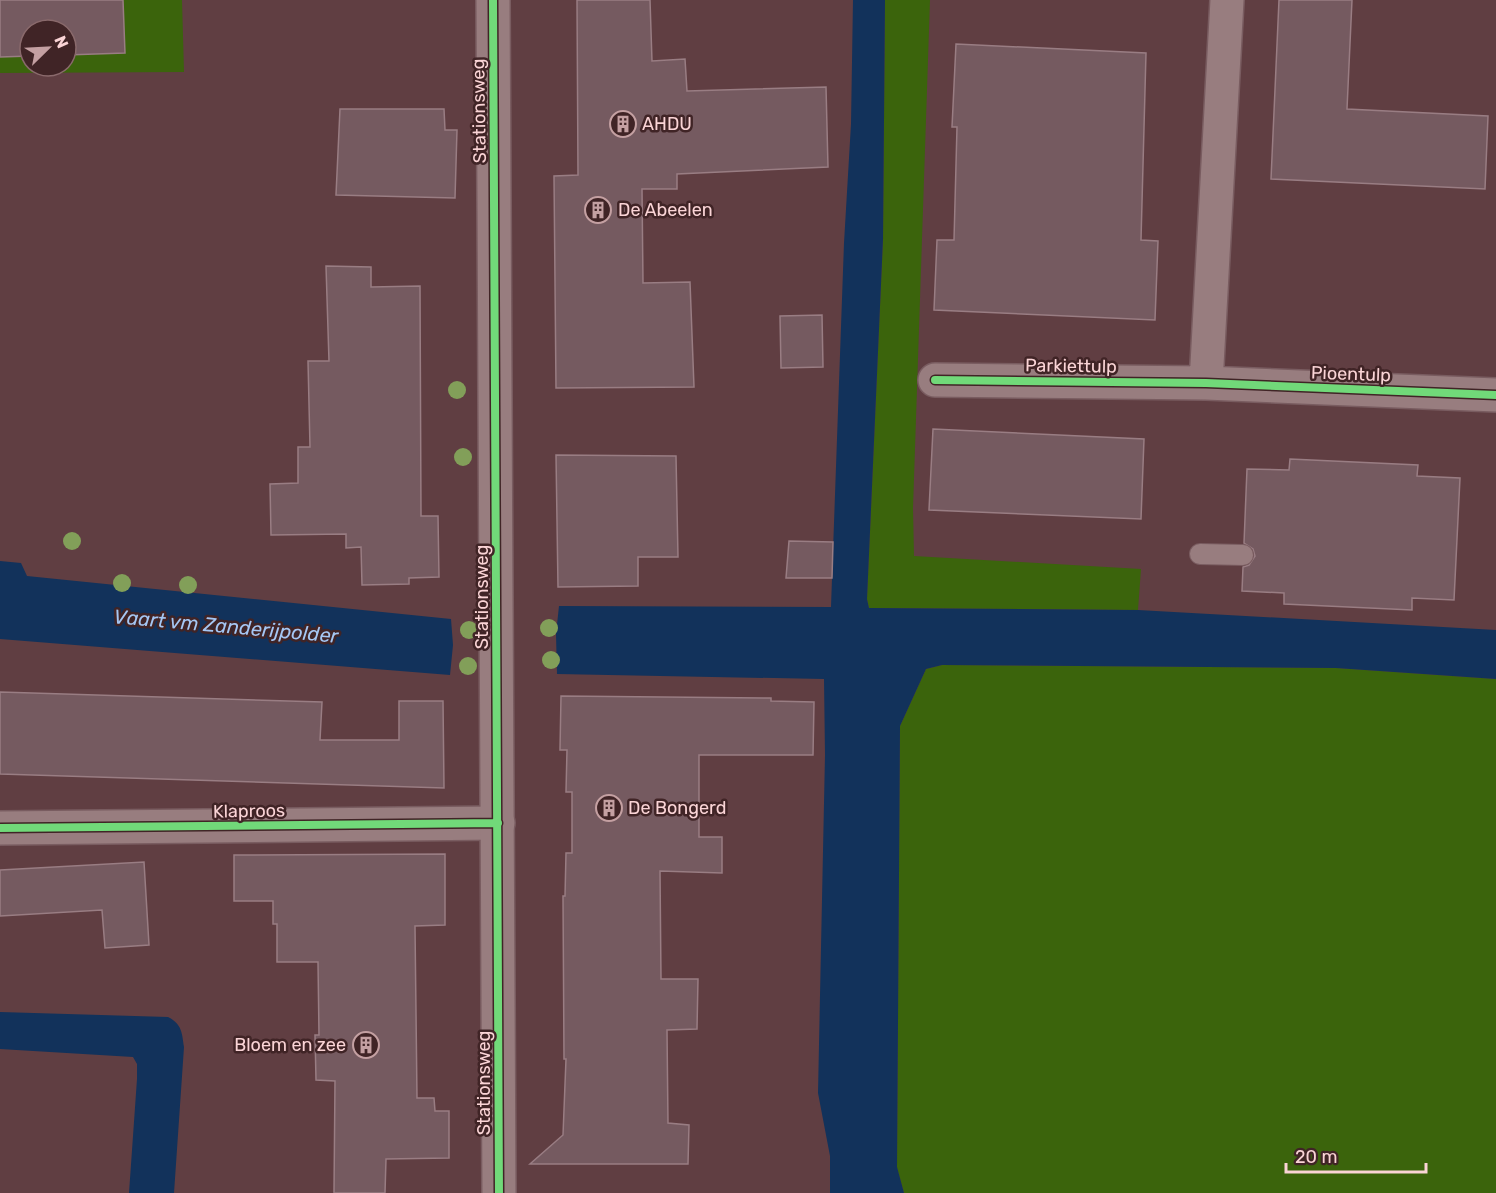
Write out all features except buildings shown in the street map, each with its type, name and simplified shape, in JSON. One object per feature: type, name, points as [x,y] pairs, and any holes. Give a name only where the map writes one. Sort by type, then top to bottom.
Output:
[{"type":"street","name":"Stationsweg","points":[[493,0],[499,1193]]},
{"type":"street","points":[[1206,383],[1227,0]]},
{"type":"street","name":"Parkiettulp","points":[[935,380],[1206,383]]},
{"type":"street","name":"Pioentulp","points":[[1206,383],[1496,395]]},
{"type":"street","name":"Klaproos","points":[[0,828],[498,823]]},
{"type":"lane","points":[[1200,554],[1244,555]]},
{"type":"green space","points":[[0,0],[182,0],[184,72],[78,73],[78,18],[18,18],[18,73],[0,73]]},
{"type":"green space","points":[[885,0],[930,0],[913,508],[914,556],[1141,569],[1138,610],[869,608],[867,599],[883,239]]},
{"type":"green space","points":[[942,665],[1336,668],[1496,679],[1496,1193],[904,1193],[897,1168],[900,726],[926,669]]},
{"type":"water","points":[[853,0],[885,0],[883,239],[867,599],[869,608],[1138,610],[1496,630],[1496,679],[1336,668],[942,665],[926,669],[900,726],[897,1167],[904,1193],[830,1193],[830,1156],[818,1093],[825,755],[824,679],[557,674],[556,634],[559,606],[831,607],[844,243],[851,124]]},
{"type":"water","name":"Vaart vm Zanderijpolder","points":[[0,561],[21,563],[27,576],[451,619],[453,645],[450,675],[0,639]]},
{"type":"water","points":[[0,1012],[168,1017],[179,1026],[184,1047],[174,1193],[129,1193],[137,1079],[137,1064],[133,1057],[0,1049]]},
{"type":"cycle path","points":[[493,0],[499,1193]]},
{"type":"cycle path","points":[[935,380],[1206,383],[1496,395]]},
{"type":"cycle path","points":[[0,828],[498,823]]},
{"type":"place","name":"AHDU","points":[[623,124]]},
{"type":"place","name":"De Abeelen","points":[[598,210]]},
{"type":"place","name":"De Bongerd","points":[[609,808]]},
{"type":"place","name":"Bloem en zee","points":[[366,1045]]}]
